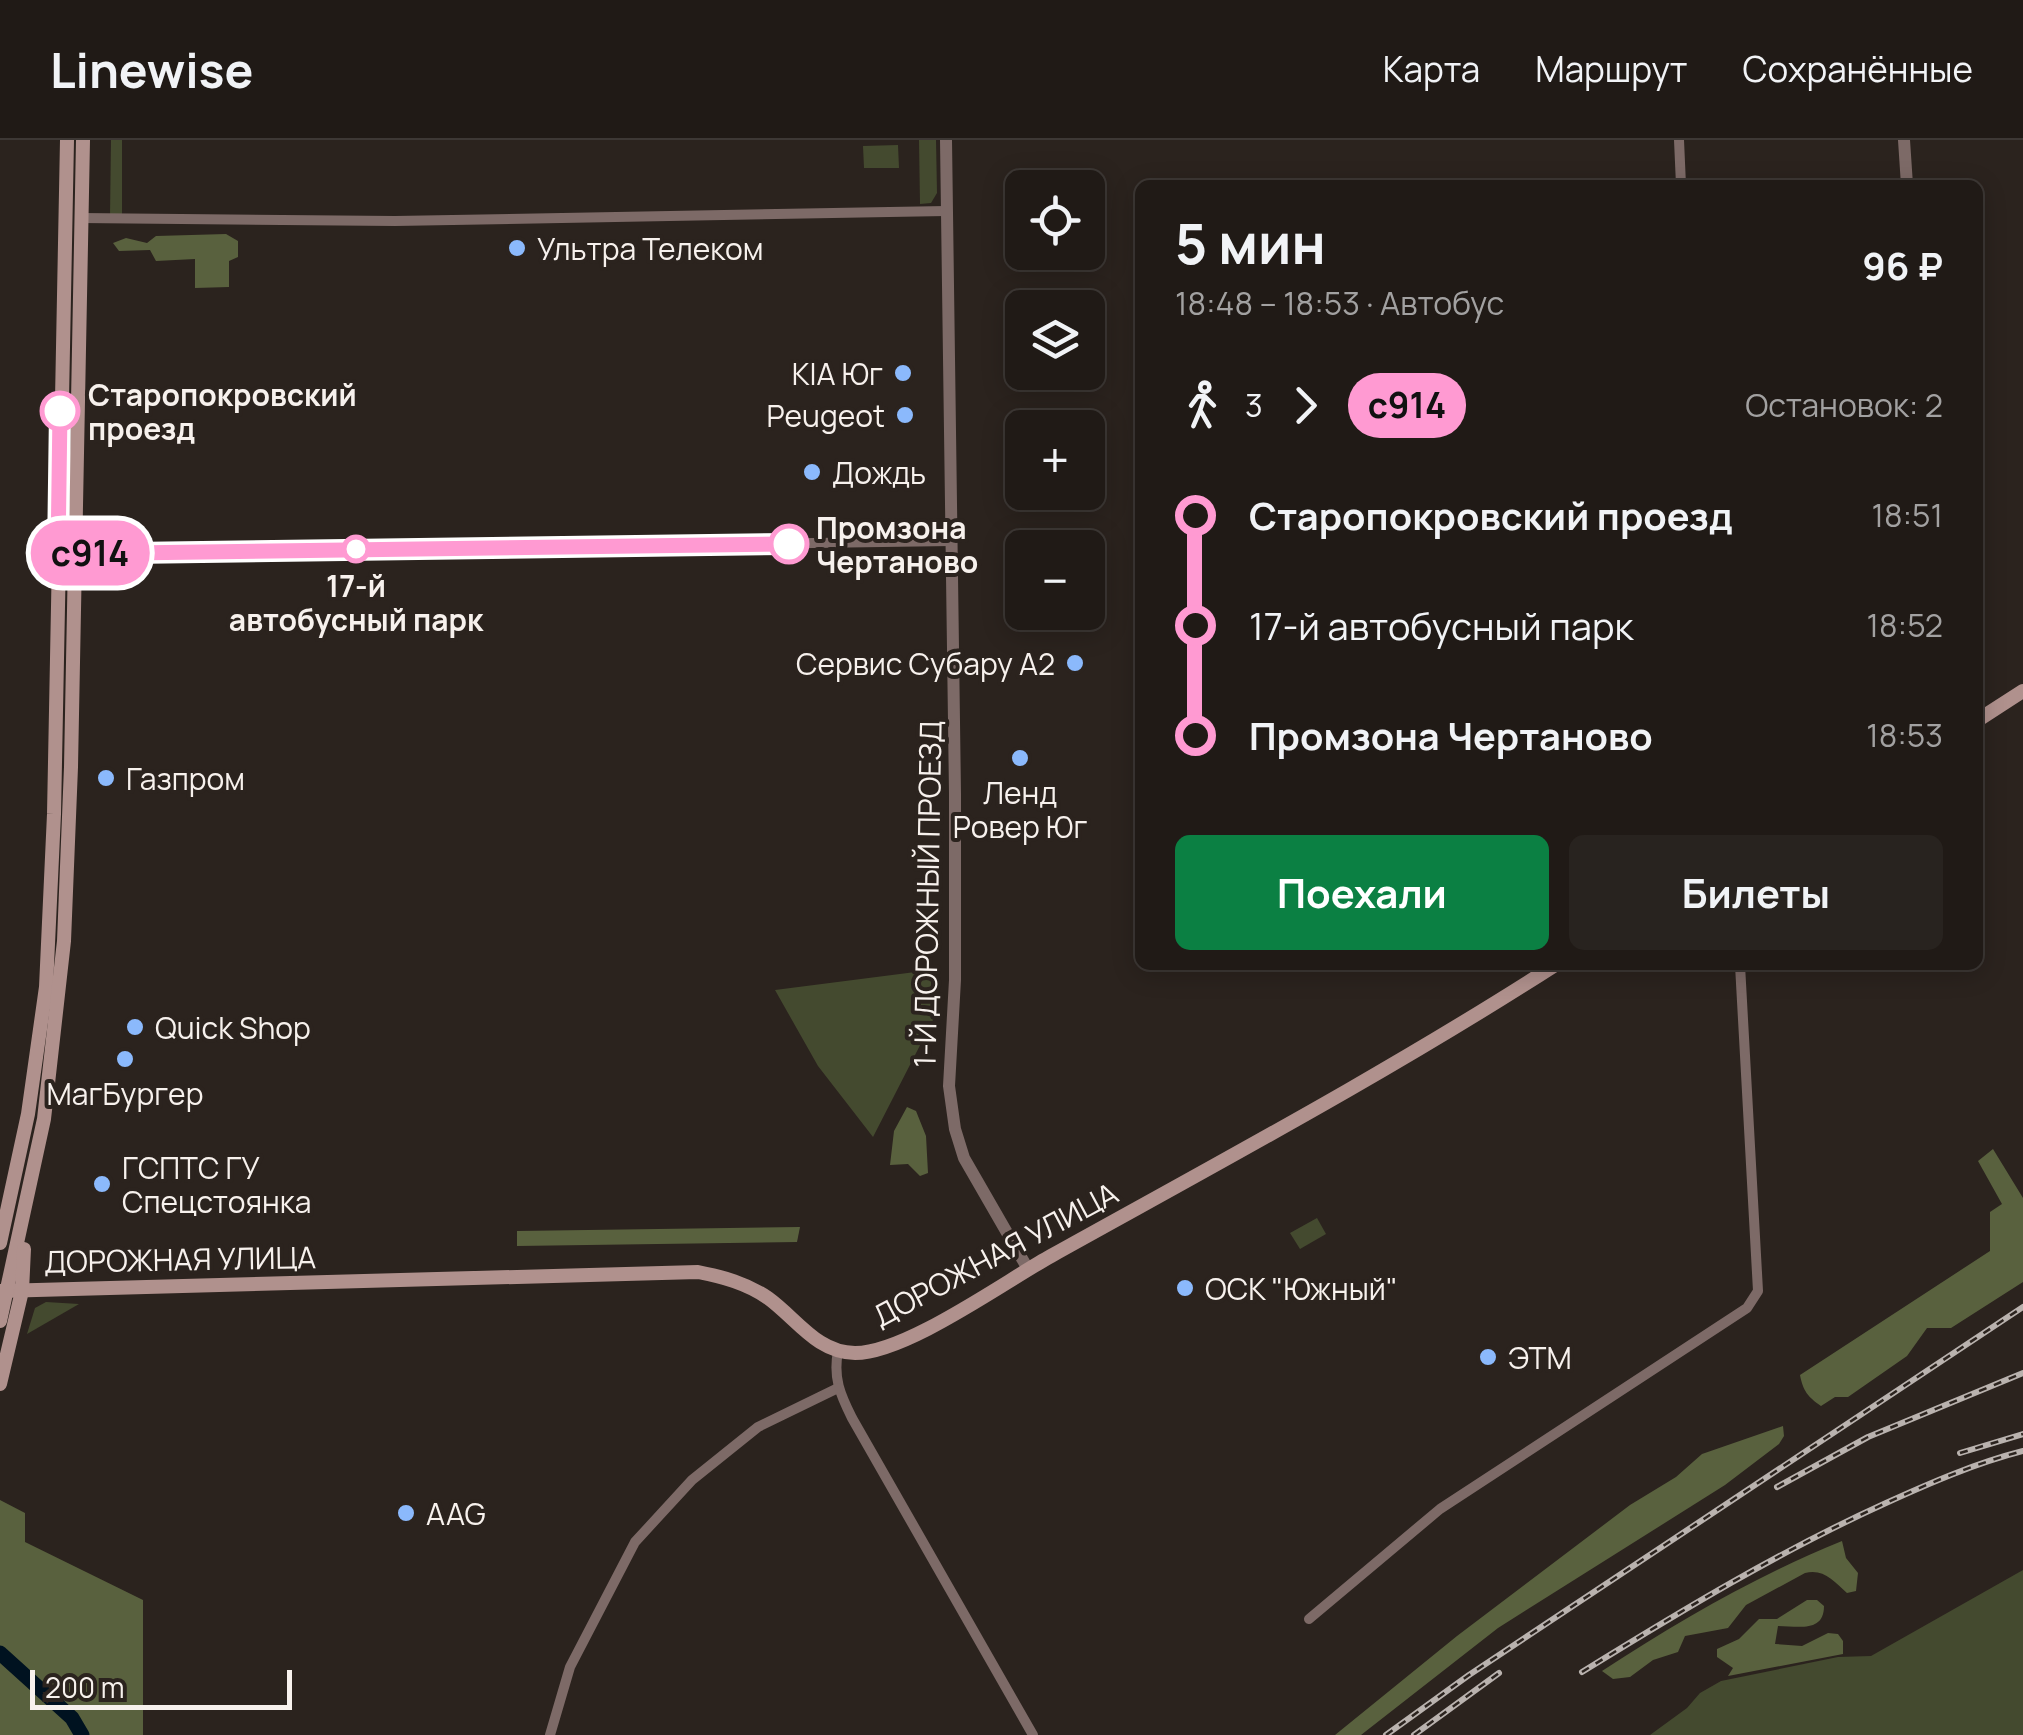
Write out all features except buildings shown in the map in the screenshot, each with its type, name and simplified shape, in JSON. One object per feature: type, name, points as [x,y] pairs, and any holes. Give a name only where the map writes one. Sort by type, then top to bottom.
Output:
[{"type":"main road","points":[[0,1384],[10,1291],[49,1082],[64,941],[80,290],[72,246],[67,140]]},
{"type":"main road","points":[[0,1243],[28,1114],[46,987],[54,814],[63,290],[80,218],[83,140]]},
{"type":"main road","points":[[1983,717],[2023,691]]},
{"type":"main road","points":[[1983,708],[2000,706]]},
{"type":"main road","name":"ДОРОЖНАЯ УЛИЦА","points":[[10,1291],[698,1272],[726,1278],[769,1299],[811,1336],[838,1351],[868,1352],[923,1330],[1188,1181],[1547,970]]},
{"type":"main road","points":[[0,1321],[10,1291]]},
{"type":"street","name":"1-Й ДОРОЖНЫЙ ПРОЕЗД","points":[[946,140],[955,906],[950,1105],[964,1158],[1028,1269]]},
{"type":"street","points":[[1678,140],[1681,180]]},
{"type":"street","points":[[1904,140],[1907,180]]},
{"type":"street","points":[[80,218],[394,221],[946,211]]},
{"type":"street","points":[[63,290],[71,281],[80,290]]},
{"type":"street","points":[[58,554],[952,541]]},
{"type":"street","points":[[1309,1618],[1440,1509],[1747,1308],[1758,1291],[1740,970]]},
{"type":"street","points":[[838,1351],[834,1370],[838,1388],[1033,1735]]},
{"type":"street","points":[[550,1735],[570,1667],[635,1542],[692,1480],[758,1426],[838,1388]]},
{"type":"green space","points":[[111,140],[122,140],[122,219],[110,216]]},
{"type":"green space","points":[[919,140],[936,140],[937,193],[931,203],[920,204]]},
{"type":"green space","points":[[898,145],[899,168],[864,168],[863,146]]},
{"type":"green space","points":[[226,234],[238,241],[238,257],[229,261],[229,287],[195,288],[195,259],[156,261],[150,250],[119,251],[113,243],[126,238],[147,243],[156,236]]},
{"type":"green space","points":[[931,970],[934,1018],[873,1137],[818,1066],[775,990]]},
{"type":"green space","points":[[907,1107],[916,1111],[926,1136],[928,1173],[920,1176],[908,1164],[890,1165],[894,1131]]},
{"type":"green space","points":[[1993,1149],[2023,1198],[2023,1282],[1951,1328],[1927,1328],[1907,1356],[1848,1397],[1835,1397],[1821,1406],[1807,1393],[1800,1375],[1990,1251],[1990,1212],[2002,1204],[1978,1161]]},
{"type":"green space","points":[[1317,1218],[1326,1234],[1300,1249],[1290,1233]]},
{"type":"green space","points":[[800,1227],[797,1242],[517,1246],[517,1231]]},
{"type":"green space","points":[[46,1302],[79,1304],[27,1334],[35,1308]]},
{"type":"green space","points":[[1783,1426],[1784,1436],[1779,1444],[1725,1485],[1498,1628],[1361,1735],[1335,1735],[1457,1636],[1702,1454]]},
{"type":"green space","points":[[0,1500],[25,1513],[25,1542],[143,1600],[143,1735],[0,1735]]},
{"type":"green space","points":[[1842,1541],[1846,1558],[1858,1573],[1856,1591],[1847,1593],[1823,1574],[1805,1573],[1746,1605],[1728,1628],[1685,1636],[1678,1652],[1653,1660],[1630,1677],[1613,1679],[1602,1671],[1719,1600]]},
{"type":"green space","points":[[2023,1570],[2023,1735],[1650,1735],[1687,1708],[1700,1693],[1721,1681],[1838,1657],[1871,1656]]},
{"type":"green space","points":[[1807,1600],[1817,1600],[1824,1606],[1820,1621],[1808,1626],[1778,1626],[1775,1644],[1802,1646],[1828,1633],[1838,1634],[1843,1641],[1843,1654],[1728,1676],[1733,1668],[1717,1657],[1717,1649],[1739,1639],[1759,1619],[1777,1619]]},
{"type":"waterway","points":[[0,1653],[72,1718],[82,1735]]},
{"type":"railway","points":[[1386,1735],[1469,1675],[2023,1307]]},
{"type":"railway","points":[[1777,1487],[1868,1437],[2023,1373]]},
{"type":"railway","points":[[1960,1453],[2023,1434]]},
{"type":"railway","points":[[1582,1672],[1808,1541],[1953,1474],[2023,1451]]},
{"type":"railway","points":[[1414,1735],[1499,1673]]},
{"type":"bus line","name":"с914","points":[[60,411],[58,554],[789,544]]},
{"type":"place","name":"Ультра Телеком","points":[[517,248]]},
{"type":"place","name":"KIA Юг","points":[[903,373]]},
{"type":"place","name":"Старопокровский проезд","points":[[60,411]]},
{"type":"place","name":"Peugeot","points":[[905,415]]},
{"type":"place","name":"Дождь","points":[[812,472]]},
{"type":"place","name":"Промзона Чертаново","points":[[789,544]]},
{"type":"place","name":"17-й автобусный парк","points":[[356,549]]},
{"type":"place","name":"Сервис Субару А2","points":[[1075,663]]},
{"type":"place","name":"Ленд Ровер Юг","points":[[1020,758]]},
{"type":"place","name":"Газпром","points":[[106,778]]},
{"type":"place","name":"Quick Shop","points":[[135,1027]]},
{"type":"place","name":"МагБургер","points":[[125,1059]]},
{"type":"place","name":"ГСПТС ГУ Спецстоянка","points":[[102,1184]]},
{"type":"place","name":"ОСК \"Южный\"","points":[[1185,1288]]},
{"type":"place","name":"ЭТМ","points":[[1488,1357]]},
{"type":"place","name":"AAG","points":[[406,1513]]}]
